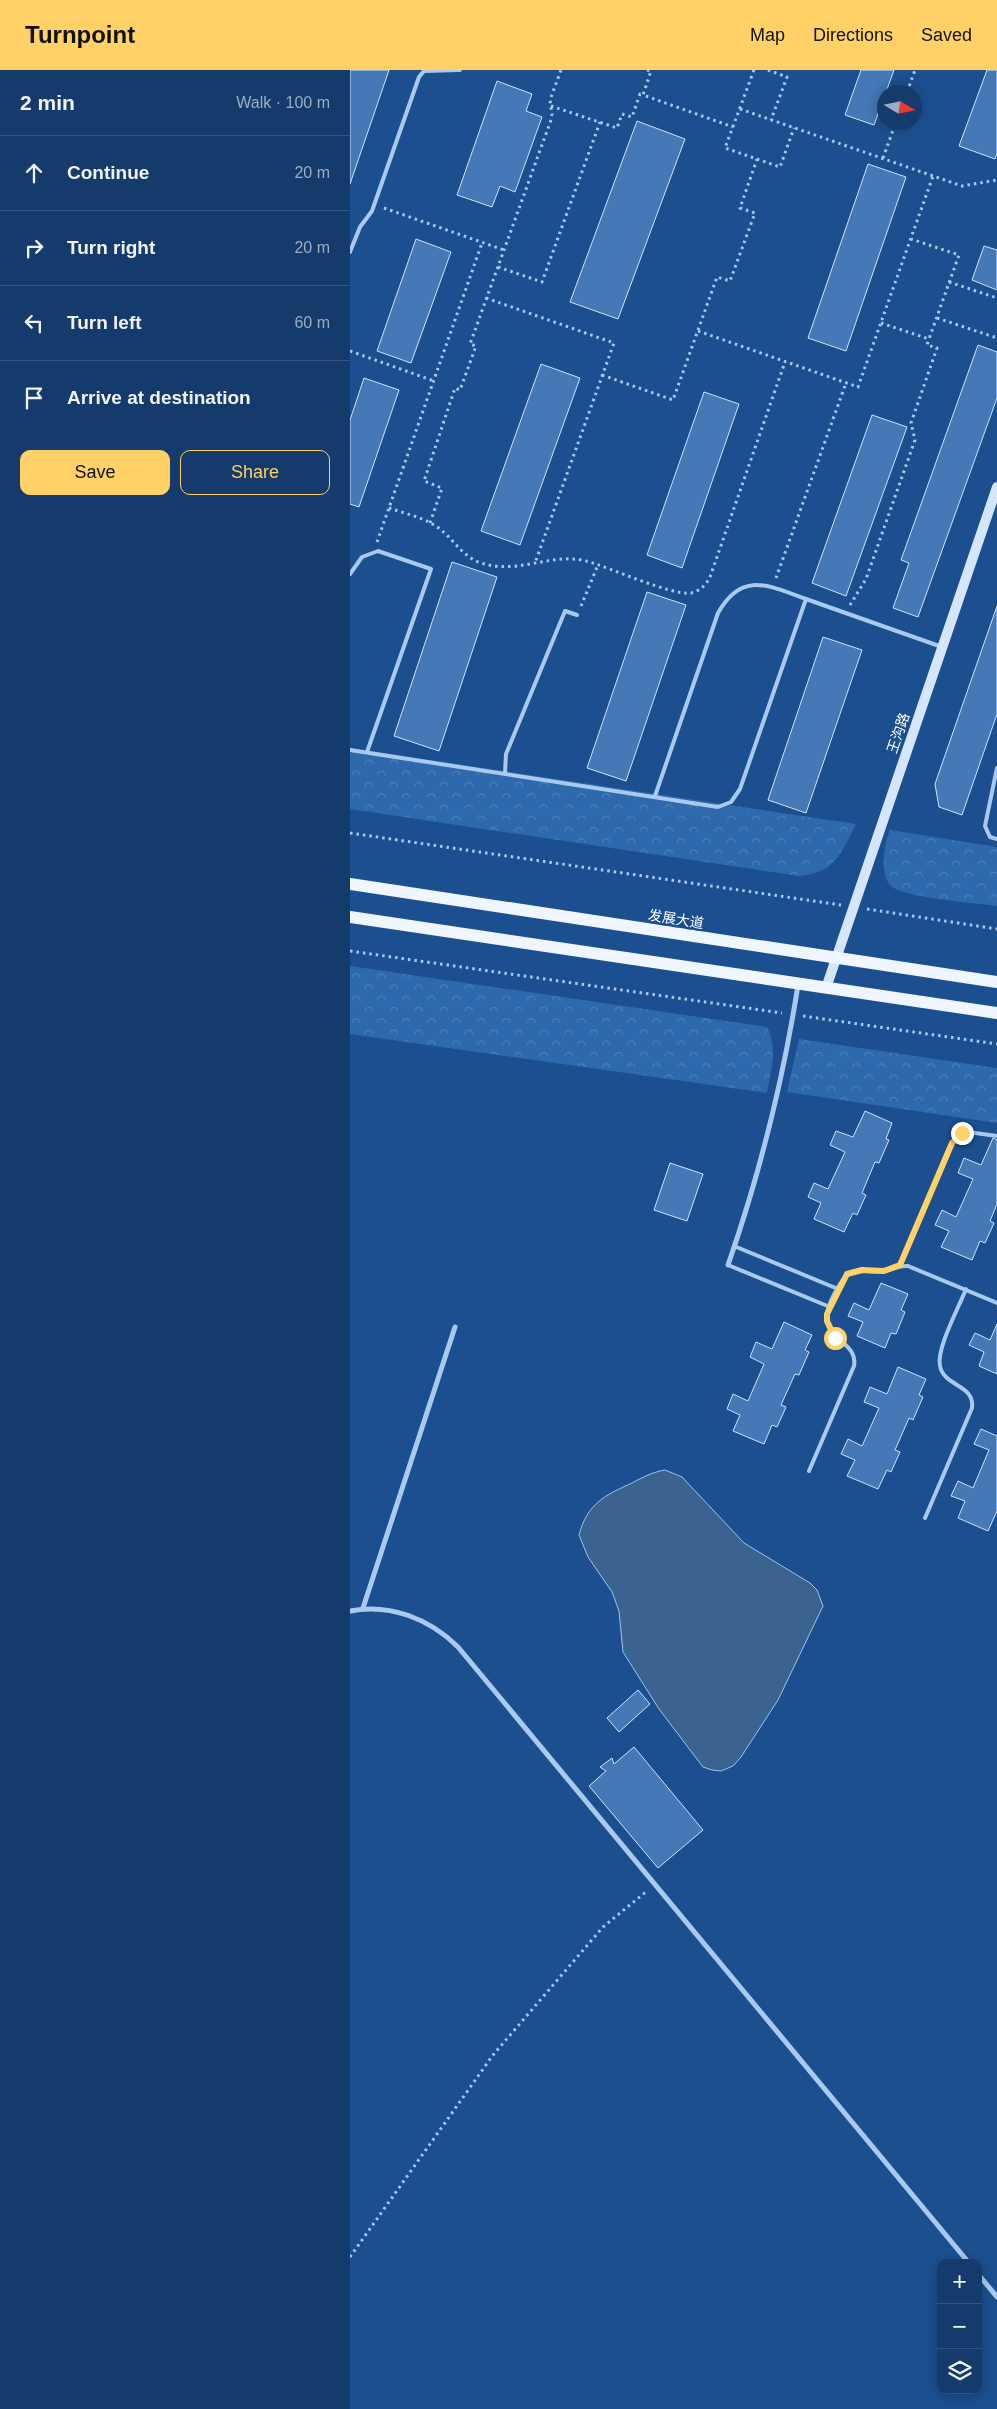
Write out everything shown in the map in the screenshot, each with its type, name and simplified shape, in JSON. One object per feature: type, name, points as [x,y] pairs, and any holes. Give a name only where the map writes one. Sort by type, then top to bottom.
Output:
[{"type":"main road","name":"发展大道","points":[[350,884],[997,982]]},
{"type":"main road","points":[[350,917],[997,1013]]},
{"type":"street","name":"王沟路","points":[[826,988],[997,487]]},
{"type":"street","points":[[728,1265],[764,1153],[787,1052],[798,984]]},
{"type":"street","points":[[363,1608],[455,1327]]},
{"type":"street","points":[[350,1611],[376,1607],[396,1612],[425,1622],[445,1634],[458,1647],[966,2259]]},
{"type":"street","points":[[982,2279],[997,2297]]},
{"type":"lane","points":[[350,252],[360,227],[374,205],[419,77],[424,72],[460,70]]},
{"type":"lane","points":[[350,574],[362,557],[378,550],[430,569],[367,752]]},
{"type":"lane","points":[[655,796],[718,613],[725,600],[746,585],[756,583],[772,587],[942,647]]},
{"type":"lane","points":[[350,750],[655,796],[706,807],[725,805],[736,796],[806,599]]},
{"type":"lane","points":[[505,773],[506,754],[565,611],[577,615]]},
{"type":"lane","points":[[997,768],[986,826],[990,837],[997,839]]},
{"type":"lane","points":[[900,1265],[955,1137],[968,1132],[997,1136]]},
{"type":"lane","points":[[734,1246],[838,1289]]},
{"type":"lane","points":[[728,1265],[830,1307]]},
{"type":"lane","points":[[810,1471],[855,1360],[847,1345],[835,1338],[827,1321],[830,1307],[847,1274],[853,1270],[884,1271],[900,1265],[916,1268],[997,1303]]},
{"type":"lane","points":[[925,1518],[972,1408],[971,1396],[968,1391],[947,1380],[939,1360],[966,1289]]},
{"type":"path","points":[[430,523],[442,488],[424,481],[455,388],[460,390],[476,346],[470,344],[551,120],[550,100],[561,70]]},
{"type":"path","points":[[551,106],[617,128],[622,114],[632,117],[651,71],[647,70]]},
{"type":"path","points":[[754,70],[725,148],[780,167],[794,128]]},
{"type":"path","points":[[768,70],[787,77],[771,120]]},
{"type":"path","points":[[910,85],[915,70]]},
{"type":"path","points":[[643,94],[733,126]]},
{"type":"path","points":[[740,109],[962,186],[997,180]]},
{"type":"path","points":[[498,266],[542,282],[600,122]]},
{"type":"path","points":[[883,158],[893,130]]},
{"type":"path","points":[[602,375],[673,400],[717,277],[730,281],[755,212],[740,208],[757,159]]},
{"type":"path","points":[[698,331],[858,388],[933,176]]},
{"type":"path","points":[[374,205],[504,250]]},
{"type":"path","points":[[846,613],[866,579],[915,440],[911,423],[937,348],[927,345],[959,255],[911,238]]},
{"type":"path","points":[[373,552],[482,243]]},
{"type":"path","points":[[949,282],[997,298]]},
{"type":"path","points":[[486,298],[614,343],[536,563]]},
{"type":"path","points":[[937,318],[997,338]]},
{"type":"path","points":[[881,323],[929,339]]},
{"type":"path","points":[[350,351],[434,381]]},
{"type":"path","points":[[389,508],[430,523],[442,530],[471,559],[480,563],[509,568],[573,559],[689,594],[704,587],[710,577],[785,362]]},
{"type":"path","points":[[772,587],[846,383]]},
{"type":"path","points":[[577,615],[598,565]]},
{"type":"path","points":[[350,833],[997,929]]},
{"type":"path","points":[[350,950],[997,1044]]},
{"type":"path","points":[[350,2257],[493,2055],[603,1927],[656,1884]]},
{"type":"green space","points":[[350,748],[856,824],[841,852],[829,866],[821,871],[799,876],[350,809]]},
{"type":"green space","points":[[890,830],[997,847],[997,906],[925,897],[910,894],[891,886],[887,881],[884,867],[886,843]]},
{"type":"green space","points":[[350,966],[767,1027],[773,1051],[767,1093],[350,1034]]},
{"type":"green space","points":[[799,1039],[997,1068],[997,1123],[787,1092]]},
{"type":"shaded area","points":[[665,1470],[682,1477],[744,1543],[810,1583],[817,1590],[823,1606],[778,1700],[741,1757],[733,1766],[721,1771],[703,1767],[659,1709],[623,1652],[619,1611],[612,1592],[588,1557],[579,1535],[587,1515],[598,1502],[613,1492],[644,1477]]},
{"type":"building","points":[[350,70],[389,70],[350,184]]},
{"type":"building","points":[[861,70],[894,70],[889,85],[877,85],[877,117],[874,125],[845,115]]},
{"type":"building","points":[[987,70],[997,70],[997,153],[995,159],[959,146]]},
{"type":"building","points":[[497,81],[532,94],[526,111],[542,117],[515,192],[500,186],[492,207],[457,195]]},
{"type":"building","points":[[637,121],[685,139],[618,319],[570,302]]},
{"type":"building","points":[[868,164],[906,177],[846,351],[808,338]]},
{"type":"building","points":[[416,239],[451,252],[411,363],[377,351]]},
{"type":"building","points":[[984,246],[997,250],[997,290],[972,280]]},
{"type":"building","points":[[978,345],[997,352],[997,398],[918,617],[893,608],[909,563],[901,560]]},
{"type":"building","points":[[541,364],[580,378],[520,545],[481,531]]},
{"type":"building","points":[[364,378],[399,390],[359,507],[350,504],[350,420]]},
{"type":"building","points":[[704,392],[739,404],[682,568],[647,555]]},
{"type":"building","points":[[872,415],[907,427],[846,596],[812,583]]},
{"type":"building","points":[[452,562],[497,577],[439,751],[394,736]]},
{"type":"building","points":[[647,592],[686,605],[626,781],[587,768]]},
{"type":"building","points":[[997,606],[997,714],[962,815],[939,807],[935,784]]},
{"type":"building","points":[[823,637],[862,650],[806,813],[768,800]]},
{"type":"building","points":[[865,1111],[892,1123],[886,1139],[889,1140],[879,1163],[875,1162],[862,1193],[866,1195],[857,1215],[853,1213],[844,1232],[814,1219],[821,1203],[808,1197],[814,1183],[828,1189],[845,1152],[830,1145],[836,1131],[853,1137]]},
{"type":"building","points":[[993,1138],[997,1140],[997,1204],[990,1221],[994,1223],[985,1243],[980,1241],[972,1260],[941,1247],[949,1231],[935,1225],[942,1210],[956,1217],[973,1179],[958,1173],[964,1158],[981,1165]]},
{"type":"building","points":[[670,1163],[703,1174],[687,1221],[654,1210]]},
{"type":"building","points":[[881,1283],[908,1294],[901,1310],[905,1312],[896,1334],[891,1333],[885,1348],[857,1336],[863,1322],[848,1316],[854,1303],[869,1310]]},
{"type":"building","points":[[784,1322],[812,1335],[805,1350],[809,1352],[799,1375],[795,1374],[781,1405],[786,1407],[777,1427],[772,1425],[764,1444],[733,1431],[740,1415],[727,1409],[733,1394],[748,1401],[764,1364],[750,1357],[756,1342],[772,1349]]},
{"type":"building","points":[[997,1324],[997,1374],[979,1366],[984,1352],[969,1345],[975,1333],[990,1340]]},
{"type":"building","points":[[898,1367],[926,1379],[919,1395],[923,1397],[913,1420],[909,1418],[895,1450],[900,1452],[891,1472],[887,1470],[878,1489],[847,1476],[855,1460],[841,1454],[848,1439],[862,1446],[879,1408],[864,1402],[870,1387],[887,1394]]},
{"type":"building","points":[[981,1429],[997,1436],[997,1511],[988,1531],[958,1518],[965,1501],[951,1496],[958,1481],[973,1488],[989,1450],[974,1444]]},
{"type":"building","points":[[638,1690],[650,1704],[619,1732],[607,1718]]},
{"type":"building","points":[[634,1747],[703,1830],[658,1868],[589,1786],[606,1771],[600,1767],[612,1758],[614,1764]]},
{"type":"route","points":[[835,1338],[830,1330],[827,1314],[842,1281],[853,1270],[884,1271],[900,1265],[952,1143],[955,1137],[962,1133]]}]
